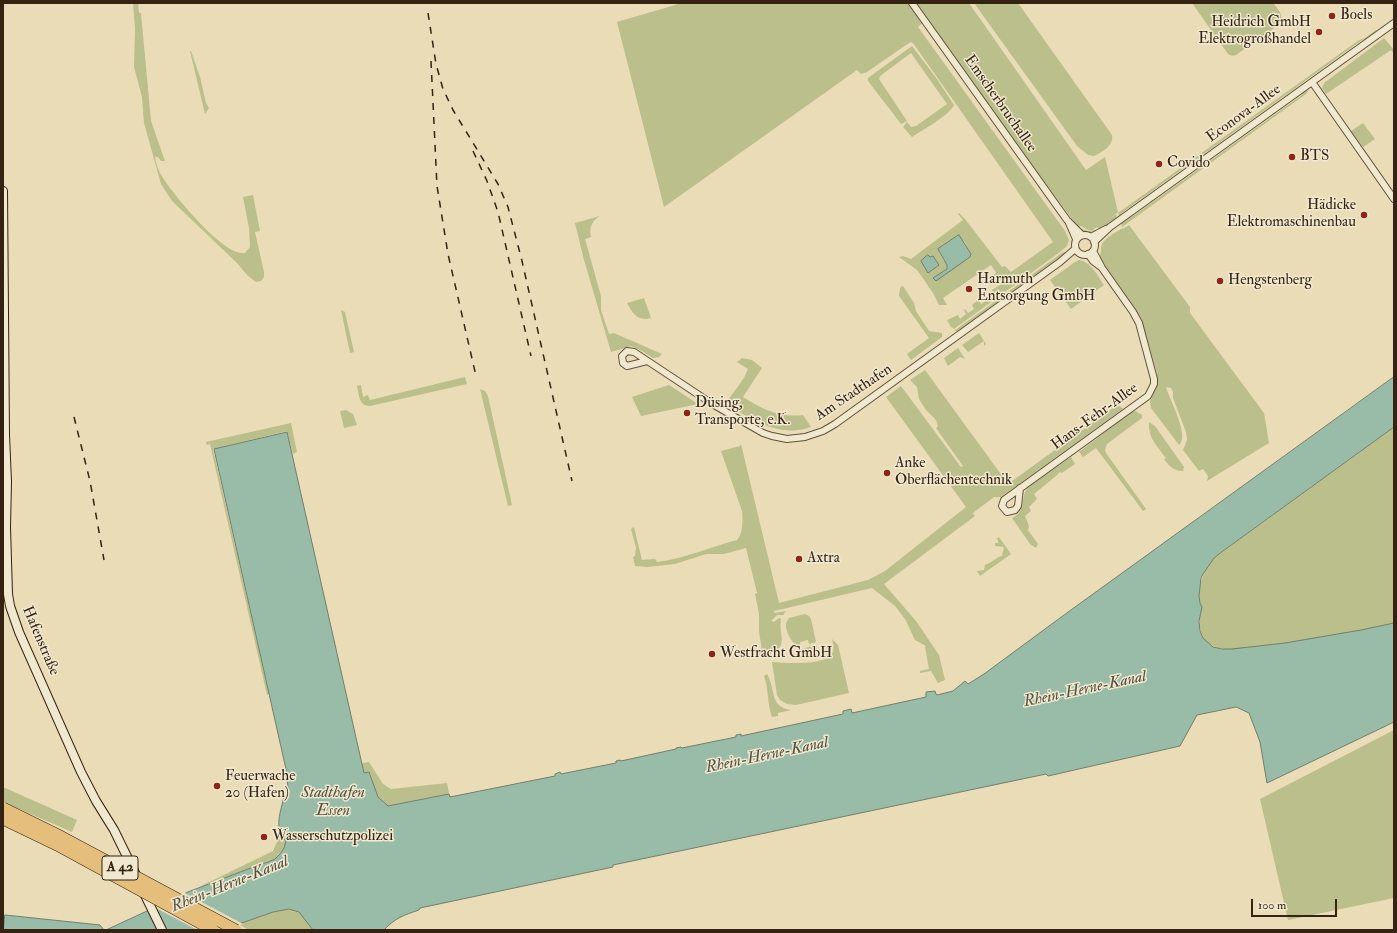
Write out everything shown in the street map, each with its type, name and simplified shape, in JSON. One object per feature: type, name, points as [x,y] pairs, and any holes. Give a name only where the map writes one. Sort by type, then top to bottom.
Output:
[{"type":"highway","name":"A 42","points":[[3,808],[62,836],[236,930]]},
{"type":"highway","name":"A 42","points":[[3,819],[57,846],[213,930]]},
{"type":"street","name":"Emscherbruchallee","points":[[912,3],[1067,220],[1082,235]]},
{"type":"street","name":"Econova-Allee","points":[[1093,239],[1394,23]]},
{"type":"street","points":[[1312,82],[1394,199]]},
{"type":"street","name":"Hafenstraße","points":[[3,191],[4,450],[7,482],[6,528],[8,588],[12,613],[80,772],[119,841],[162,930]]},
{"type":"street","name":"Emscherbruchallee","points":[[1067,220],[1076,239]]},
{"type":"street","points":[[1082,235],[1093,239],[1095,248],[1091,253],[1077,251],[1075,245],[1076,239],[1082,235]]},
{"type":"street","name":"Am Stadthafen","points":[[647,361],[714,405],[763,433],[787,439],[805,437],[824,431],[835,424],[1077,251]]},
{"type":"street","name":"Hans-Fehr-Allee","points":[[1020,488],[1148,396],[1152,391],[1154,379],[1139,323],[1102,268],[1093,261],[1091,253]]},
{"type":"shaded area","points":[[133,3],[138,3],[139,13],[141,13],[151,121],[165,161],[161,161],[158,157],[155,157],[159,171],[188,210],[200,223],[213,236],[236,252],[245,253],[250,247],[249,228],[243,197],[253,195],[260,231],[255,232],[264,272],[264,277],[261,281],[256,282],[248,276],[237,263],[172,201],[161,184],[144,123],[142,97],[134,67],[135,29]]},
{"type":"shaded area","points":[[682,3],[969,3],[1086,170],[1105,157],[1118,212],[1108,220],[1116,214],[1117,218],[1099,230],[1098,227],[1093,229],[1096,231],[1094,232],[1085,231],[1079,228],[1089,231],[1093,230],[1088,230],[1081,226],[1078,227],[925,21],[918,27],[1065,231],[1069,240],[1067,246],[1060,252],[954,329],[947,320],[958,315],[960,319],[966,314],[965,309],[968,313],[974,309],[972,305],[978,300],[981,304],[987,300],[984,296],[985,295],[988,299],[994,294],[992,290],[1003,283],[997,275],[992,276],[996,273],[991,265],[943,298],[947,305],[939,305],[933,293],[917,270],[899,257],[903,256],[911,259],[963,220],[958,214],[959,213],[1002,267],[1005,266],[1011,272],[1053,242],[913,43],[911,42],[906,45],[867,72],[861,74],[857,70],[664,207],[617,22]],"holes":[[[964,241],[971,254],[970,257],[933,278],[947,269],[947,265],[939,252]]]},
{"type":"shaded area","points":[[974,3],[1018,3],[1112,135],[1111,142],[1107,148],[1094,156],[1088,155],[1077,146]]},
{"type":"shaded area","points":[[1192,3],[1273,3],[1282,18],[1280,24],[1236,55],[1232,56],[1228,54]]},
{"type":"shaded area","points":[[1376,30],[1377,31],[1362,40],[1119,216],[1118,213],[1359,40],[1365,38]]},
{"type":"shaded area","points":[[1384,38],[1394,50],[1394,54],[1391,50],[1326,94],[1322,88],[1324,83]]},
{"type":"shaded area","points":[[912,46],[937,79],[954,105],[952,109],[942,117],[912,137],[903,127],[907,122],[911,127],[916,126],[947,104],[911,53],[880,76],[879,79],[907,121],[901,124],[868,81],[868,78]]},
{"type":"shaded area","points":[[190,51],[200,77],[206,103],[209,108],[205,114]]},
{"type":"shaded area","points":[[1309,90],[1306,94],[1122,227],[1121,223],[1136,214],[1302,95],[1303,92]]},
{"type":"shaded area","points":[[1363,123],[1375,139],[1363,147],[1351,131]]},
{"type":"shaded area","points":[[600,216],[591,225],[591,237],[585,239],[601,296],[601,310],[609,334],[614,333],[662,354],[659,357],[653,358],[631,346],[611,352],[584,260],[575,223]]},
{"type":"shaded area","points":[[1129,225],[1190,307],[1190,313],[1264,413],[1269,443],[1207,481],[1208,476],[1203,469],[1199,471],[1183,450],[1187,440],[1186,432],[1173,398],[1171,388],[1166,387],[1181,426],[1182,440],[1179,445],[1151,408],[1150,402],[1157,385],[1157,373],[1141,318],[1099,257],[1101,246],[1104,241],[1111,235]]},
{"type":"shaded area","points":[[1063,252],[1066,253],[963,328],[954,331]]},
{"type":"shaded area","points":[[1079,260],[1091,266],[1104,285],[1071,309],[1050,280]]},
{"type":"shaded area","points":[[902,286],[914,303],[916,311],[929,331],[942,333],[942,337],[911,360],[907,354],[929,338],[899,296],[900,288]]},
{"type":"shaded area","points":[[644,298],[651,318],[639,318],[633,313],[627,303]]},
{"type":"shaded area","points":[[341,310],[345,312],[354,352],[350,353]]},
{"type":"shaded area","points":[[979,333],[986,344],[984,346],[984,341],[968,352],[962,345]]},
{"type":"shaded area","points":[[958,348],[965,359],[960,357],[948,366],[944,358]]},
{"type":"shaded area","points":[[742,358],[752,360],[762,368],[743,397],[772,412],[795,416],[803,415],[811,427],[799,430],[774,428],[751,419],[729,405],[720,398],[724,401],[728,400],[744,378],[748,369],[737,362]]},
{"type":"shaded area","points":[[925,370],[1008,484],[1113,408],[1120,406],[1123,409],[1001,497],[994,497],[973,513],[975,516],[884,584],[916,621],[939,655],[945,680],[938,683],[931,671],[920,673],[920,671],[929,669],[926,646],[915,640],[905,619],[895,606],[872,588],[774,611],[774,613],[786,611],[783,615],[777,615],[771,621],[774,622],[779,618],[781,619],[781,645],[774,652],[766,655],[764,653],[759,655],[758,650],[762,650],[759,632],[759,614],[755,594],[757,593],[746,548],[724,554],[706,554],[675,564],[647,567],[635,566],[633,557],[635,556],[636,548],[631,529],[634,527],[642,560],[655,559],[657,562],[687,556],[737,540],[741,531],[742,511],[721,451],[740,446],[741,444],[779,603],[868,580],[885,571],[966,507],[886,397],[901,386],[961,467],[963,466],[936,428],[938,426],[936,420],[926,410],[919,399],[917,387],[910,380]]},
{"type":"shaded area","points":[[465,377],[467,384],[370,406],[366,406],[362,402],[357,386],[361,385],[363,397],[368,395],[370,400]]},
{"type":"shaded area","points":[[669,385],[698,404],[641,416],[632,397]]},
{"type":"shaded area","points":[[480,389],[485,391],[488,396],[512,505],[508,506]]},
{"type":"shaded area","points":[[346,410],[353,414],[357,425],[344,428],[340,411]]},
{"type":"shaded area","points":[[1135,411],[1142,415],[1142,418],[1107,444],[1105,450],[1146,509],[1143,511],[1096,448],[1083,457],[1079,452],[1131,412]]},
{"type":"shaded area","points":[[1149,422],[1155,426],[1184,467],[1183,471],[1170,466],[1164,459],[1166,458],[1156,446],[1150,433]]},
{"type":"shaded area","points":[[291,423],[297,452],[293,454],[287,431],[213,449],[269,694],[267,695],[210,444],[207,445],[206,442]]},
{"type":"shaded area","points":[[1394,427],[1394,623],[1328,637],[1237,649],[1218,648],[1208,643],[1202,635],[1200,625],[1201,608],[1199,592],[1203,576],[1207,567],[1214,558]]},
{"type":"shaded area","points":[[1071,457],[1075,464],[1062,473],[1060,472],[1034,494],[1037,499],[1029,507],[1031,511],[1025,516],[1029,526],[1028,530],[1038,544],[1036,548],[1030,544],[1012,518],[1017,515],[1022,508],[1025,491],[1028,487]]},
{"type":"shaded area","points":[[999,537],[1011,554],[980,576],[977,571],[984,570],[985,565],[1002,556],[1004,547],[995,546],[995,543],[998,543],[998,540],[996,539]]},
{"type":"shaded area","points":[[805,614],[811,619],[816,642],[809,644],[808,640],[800,642],[801,649],[817,645],[817,649],[811,654],[803,651],[795,645],[789,636],[786,626],[786,622],[789,618]]},
{"type":"shaded area","points":[[832,639],[838,645],[849,693],[796,705],[787,704],[780,700],[777,695],[772,662],[804,663],[828,658],[832,654],[834,648]]},
{"type":"shaded area","points":[[767,674],[776,701],[784,708],[791,710],[778,713],[778,716],[772,717],[770,712],[767,686],[764,676]]},
{"type":"shaded area","points":[[1394,730],[1394,898],[1288,920],[1260,799]]},
{"type":"shaded area","points":[[369,762],[383,784],[391,789],[447,783],[449,794],[388,806],[378,797],[369,772],[364,773],[362,763]]},
{"type":"shaded area","points":[[3,787],[77,820],[72,832],[3,802]]},
{"type":"shaded area","points":[[280,835],[286,841],[284,848],[275,859],[197,888],[273,851]]},
{"type":"shaded area","points":[[294,910],[302,914],[313,930],[249,930],[238,924],[273,912]]},
{"type":"water","points":[[959,235],[971,254],[970,257],[936,281],[933,278],[947,269],[947,265],[938,249]]},
{"type":"water","points":[[928,255],[930,257],[933,256],[939,265],[928,273],[921,261]]},
{"type":"water","points":[[1394,377],[1394,427],[1214,558],[1201,578],[1199,596],[1202,607],[1199,621],[1200,631],[1203,638],[1213,647],[1232,649],[1285,643],[1394,623],[1394,722],[1267,783],[1260,742],[1249,713],[1236,707],[1197,715],[1180,746],[1048,776],[1046,774],[613,865],[613,867],[420,908],[419,910],[404,915],[384,930],[313,930],[299,912],[289,909],[273,912],[222,930],[106,930],[188,892],[275,859],[284,848],[286,841],[280,831],[279,820],[284,796],[289,795],[288,778],[214,449],[287,432],[364,773],[369,772],[378,797],[388,806],[449,794],[450,797],[555,776],[555,774],[560,772],[561,774],[616,763],[616,761],[620,760],[843,714],[843,711],[851,709],[852,713],[926,697],[926,692],[935,691],[937,695],[953,691],[965,681],[968,684],[984,674]]},
{"type":"water","points":[[5,915],[100,925],[104,930],[4,930]]},
{"type":"pier","points":[[183,892],[243,924],[228,930],[197,930],[152,906]]},
{"type":"railway","points":[[428,13],[436,64],[443,89],[453,110],[498,184],[508,207],[522,261],[572,481]]},
{"type":"railway","points":[[431,61],[437,186],[448,254],[476,376]]},
{"type":"railway","points":[[473,151],[487,181],[498,212],[531,356]]},
{"type":"railway","points":[[74,417],[90,481],[104,560]]},
{"type":"place","name":"Boels","points":[[1332,16]]},
{"type":"place","name":"Heidrich GmbH Elektrogroßhandel","points":[[1319,32]]},
{"type":"place","name":"BTS","points":[[1292,157]]},
{"type":"place","name":"Covido","points":[[1159,164]]},
{"type":"place","name":"Hädicke Elektromaschinenbau","points":[[1364,215]]},
{"type":"place","name":"Hengstenberg","points":[[1220,281]]},
{"type":"place","name":"Harmuth Entsorgung GmbH","points":[[969,289]]},
{"type":"place","name":"Düsing, Transporte, e.K.","points":[[687,413]]},
{"type":"place","name":"Anke Oberflächentechnik","points":[[887,473]]},
{"type":"place","name":"Axtra","points":[[799,559]]},
{"type":"place","name":"Westfracht GmbH","points":[[712,654]]},
{"type":"place","name":"Feuerwache 20 (Hafen)","points":[[217,786]]},
{"type":"place","name":"Wasserschutzpolizei","points":[[264,837]]},
{"type":"water label","name":"Rhein-Herne-Kanal","points":[[1085,690]]},
{"type":"water label","name":"Rhein-Herne-Kanal","points":[[767,756]]},
{"type":"water label","name":"Stadthafen Essen","points":[[333,803]]},
{"type":"water label","name":"Rhein-Herne-Kanal","points":[[230,885]]}]
